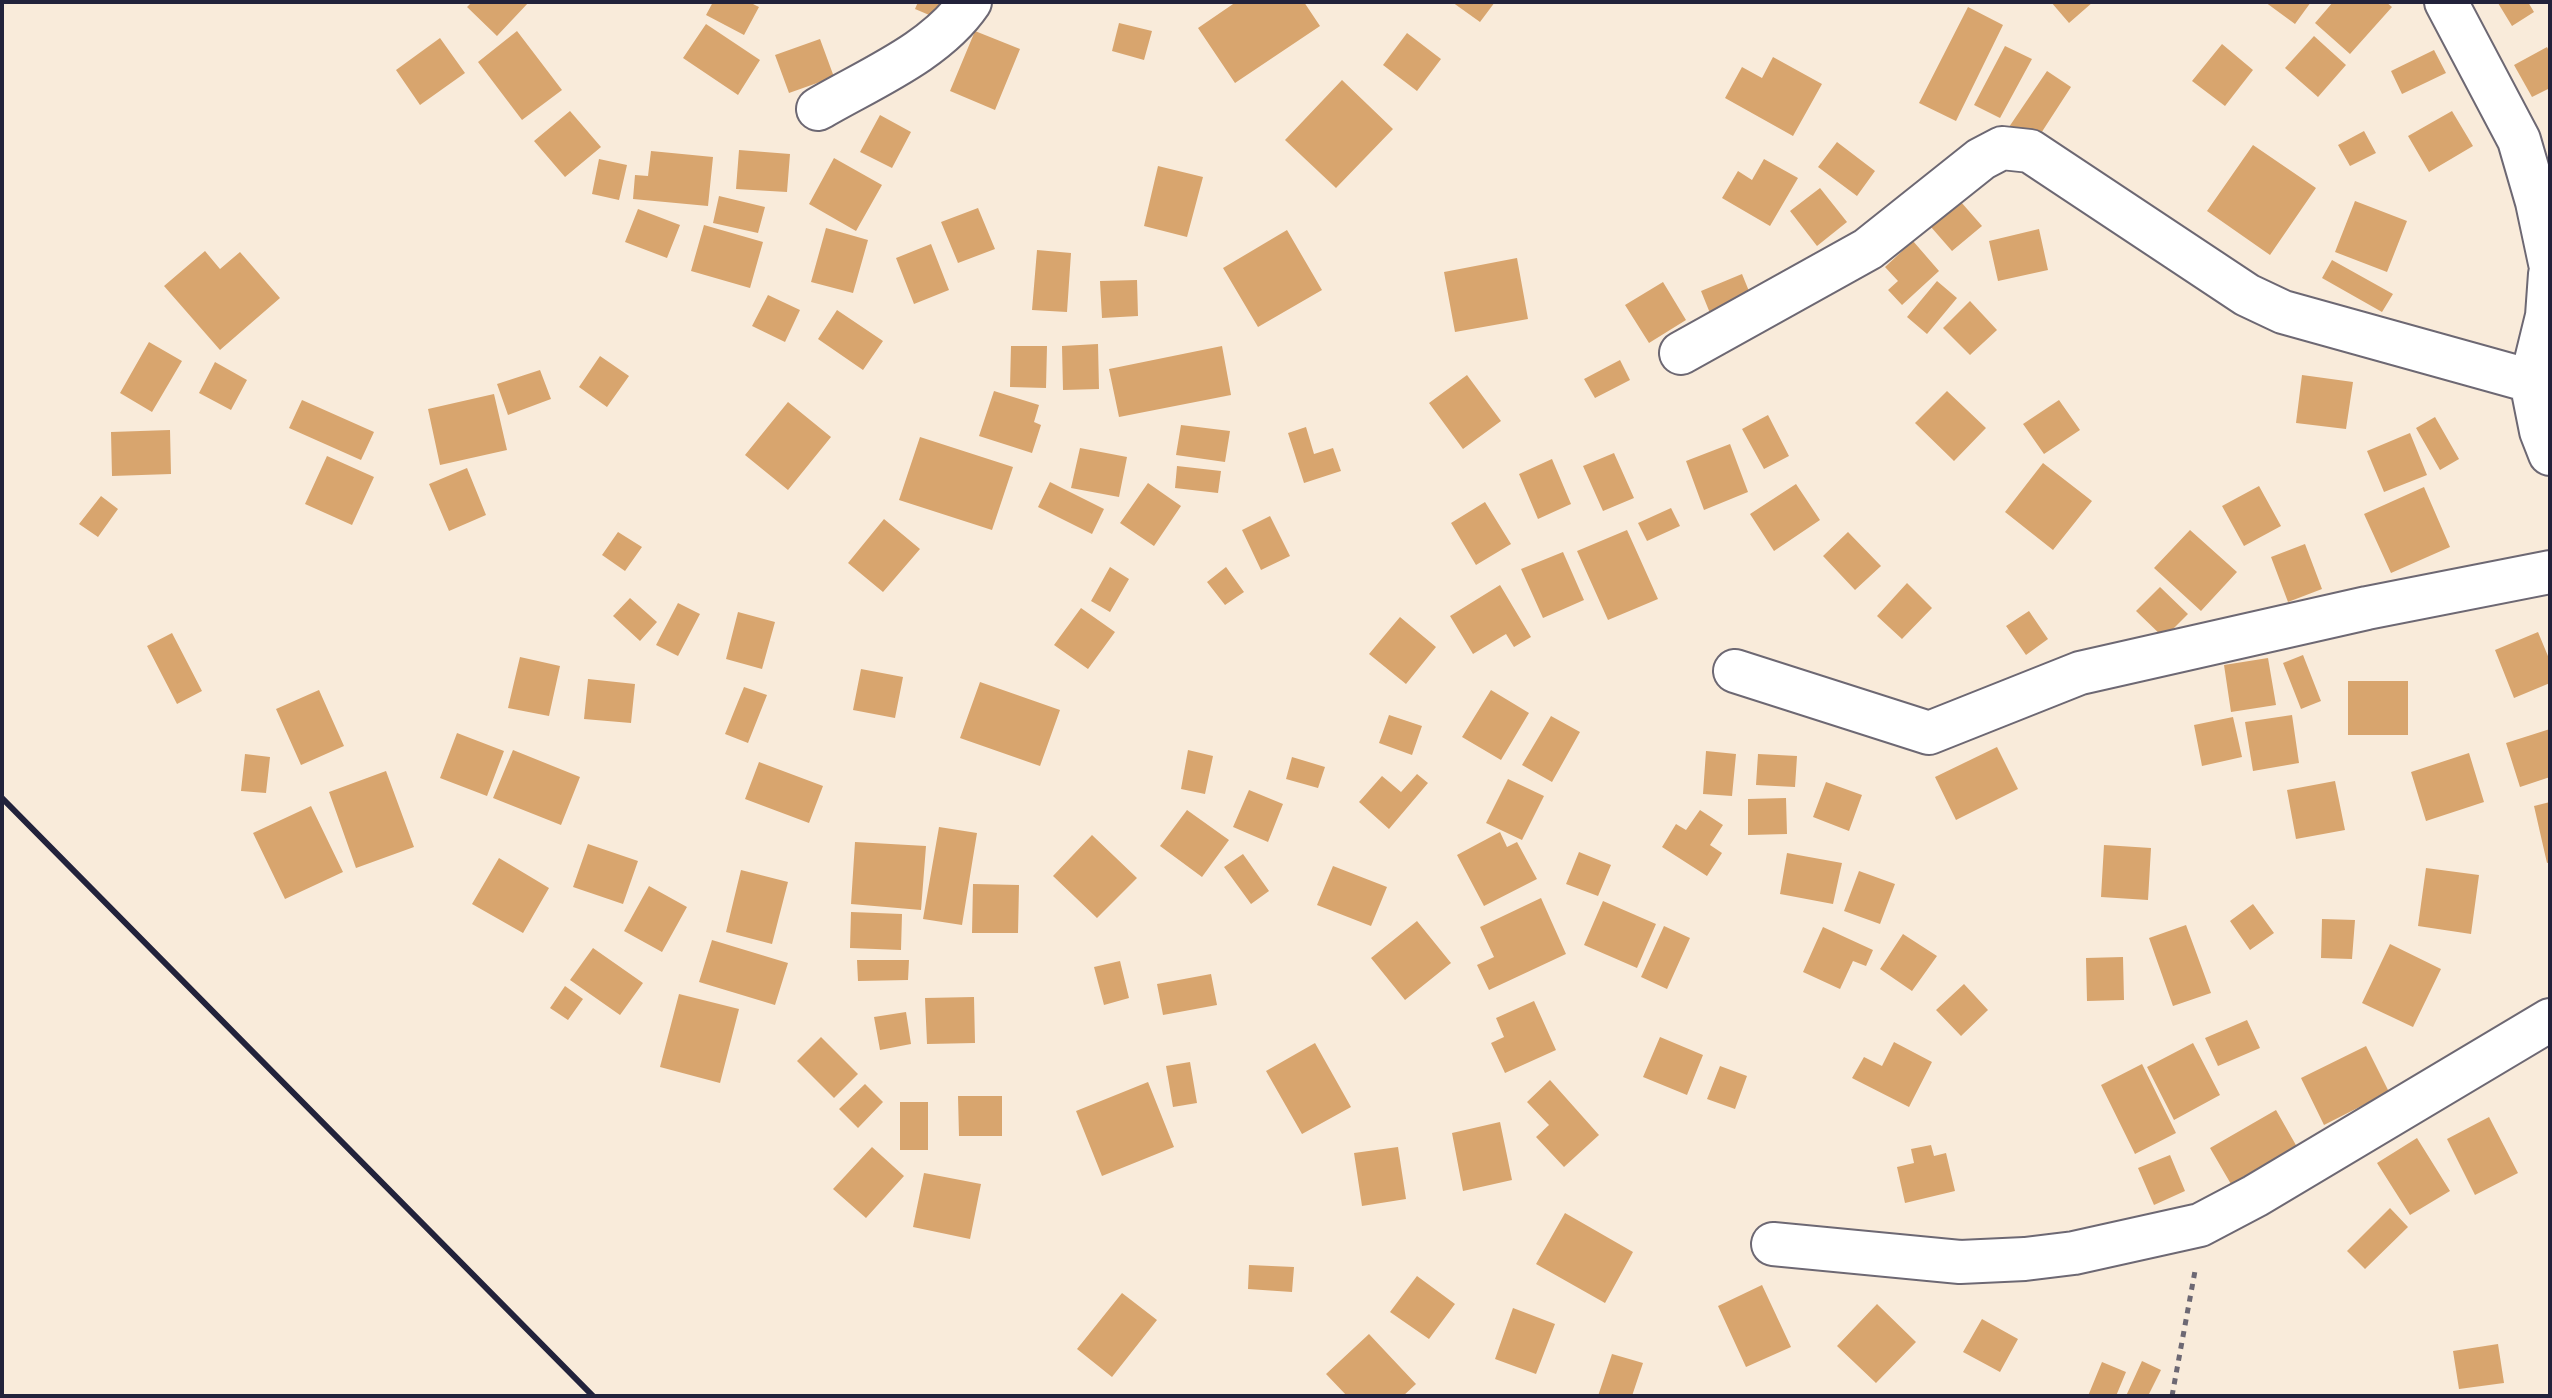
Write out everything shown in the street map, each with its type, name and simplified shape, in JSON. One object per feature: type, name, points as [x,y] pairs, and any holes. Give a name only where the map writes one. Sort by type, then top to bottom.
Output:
[{"type":"street","points":[[818,109],[913,54],[957,21],[970,2]]},
{"type":"street","points":[[2446,2],[2519,140],[2550,263]]},
{"type":"street","points":[[1681,353],[1868,249],[1981,159],[2002,148],[2030,151],[2247,295],[2283,312],[2531,381]]},
{"type":"street","points":[[2550,274],[2547,316],[2531,381],[2541,431],[2550,454]]},
{"type":"street","points":[[1735,671],[1929,733],[2080,673],[2367,608],[2550,572]]},
{"type":"street","points":[[1773,1244],[1973,1262],[2074,1253],[2200,1225],[2255,1196],[2550,1020]]},
{"type":"path","points":[[2172,1396],[2200,1243],[2200,1225]]},
{"type":"building","points":[[472,2],[529,2],[497,36],[467,7]]},
{"type":"building","points":[[713,2],[749,2],[759,7],[744,35],[706,15]]},
{"type":"building","points":[[918,2],[940,2],[934,17],[915,9]]},
{"type":"building","points":[[1236,2],[1304,2],[1320,26],[1235,83],[1198,28]]},
{"type":"building","points":[[1452,2],[1495,2],[1480,22]]},
{"type":"building","points":[[2051,2],[2093,2],[2069,23]]},
{"type":"building","points":[[2265,2],[2311,2],[2295,24]]},
{"type":"building","points":[[2333,2],[2386,2],[2392,7],[2350,54],[2315,23]]},
{"type":"building","points":[[2500,2],[2528,2],[2534,12],[2512,26]]},
{"type":"building","points":[[1968,7],[2003,25],[1956,121],[1919,103]]},
{"type":"building","points":[[1119,23],[1152,31],[1144,60],[1112,51]]},
{"type":"building","points":[[706,24],[760,60],[738,95],[683,58]]},
{"type":"building","points":[[517,31],[562,90],[522,120],[478,62]]},
{"type":"building","points":[[975,31],[1020,49],[995,110],[950,91]]},
{"type":"building","points":[[1407,33],[1441,59],[1417,91],[1383,65]]},
{"type":"building","points":[[2314,36],[2346,65],[2318,97],[2285,68]]},
{"type":"building","points":[[440,38],[465,73],[420,105],[396,70]]},
{"type":"building","points":[[820,39],[834,77],[789,93],[775,55]]},
{"type":"building","points":[[2222,44],[2253,70],[2225,106],[2192,81]]},
{"type":"building","points":[[2005,46],[2032,59],[2000,118],[1974,105]]},
{"type":"building","points":[[2547,47],[2550,53],[2550,88],[2532,97],[2514,65]]},
{"type":"building","points":[[2434,50],[2446,73],[2402,94],[2391,71]]},
{"type":"building","points":[[1773,57],[1822,84],[1793,136],[1725,98],[1742,67],[1762,78]]},
{"type":"building","points":[[2047,71],[2071,87],[2034,144],[2009,127]]},
{"type":"building","points":[[1342,80],[1393,129],[1336,188],[1285,140]]},
{"type":"building","points":[[570,111],[601,147],[565,177],[534,141]]},
{"type":"building","points":[[2452,111],[2473,146],[2429,172],[2408,136]]},
{"type":"building","points":[[880,115],[911,132],[892,168],[860,152]]},
{"type":"building","points":[[2364,131],[2376,153],[2350,166],[2338,145]]},
{"type":"building","points":[[1837,142],[1875,171],[1857,196],[1818,167]]},
{"type":"building","points":[[2253,145],[2316,188],[2270,255],[2207,211]]},
{"type":"building","points":[[739,150],[790,154],[787,192],[736,189]]},
{"type":"building","points":[[651,151],[713,157],[708,206],[633,199],[635,175],[648,176]]},
{"type":"building","points":[[834,158],[882,185],[856,231],[809,204]]},
{"type":"building","points":[[599,159],[627,165],[619,200],[592,194]]},
{"type":"building","points":[[1764,159],[1798,178],[1770,226],[1722,198],[1738,171],[1752,180]]},
{"type":"building","points":[[1158,166],[1203,177],[1187,237],[1144,226]]},
{"type":"building","points":[[1820,188],[1847,222],[1817,246],[1790,211]]},
{"type":"building","points":[[719,196],[765,207],[758,233],[713,223]]},
{"type":"building","points":[[2355,201],[2407,221],[2387,272],[2335,252]]},
{"type":"building","points":[[1961,202],[1982,226],[1952,251],[1931,227]]},
{"type":"building","points":[[978,208],[995,249],[958,263],[941,222]]},
{"type":"building","points":[[638,209],[680,225],[667,258],[625,242]]},
{"type":"building","points":[[704,225],[763,242],[750,288],[691,271]]},
{"type":"building","points":[[826,228],[868,240],[853,293],[811,282]]},
{"type":"building","points":[[2039,229],[2048,270],[1998,281],[1989,241]]},
{"type":"building","points":[[1287,230],[1322,290],[1258,327],[1223,268]]},
{"type":"building","points":[[1913,241],[1939,271],[1902,305],[1888,290],[1898,281],[1885,267]]},
{"type":"building","points":[[931,244],[949,290],[914,304],[896,258]]},
{"type":"building","points":[[1037,250],[1071,253],[1067,312],[1032,310]]},
{"type":"building","points":[[205,251],[220,269],[240,252],[280,298],[220,350],[164,286]]},
{"type":"building","points":[[1517,258],[1528,319],[1455,332],[1444,272]]},
{"type":"building","points":[[2332,260],[2393,294],[2382,312],[2322,278]]},
{"type":"building","points":[[1742,274],[1753,301],[1712,318],[1701,291]]},
{"type":"building","points":[[1137,280],[1138,316],[1102,318],[1100,281]]},
{"type":"building","points":[[1937,281],[1957,298],[1927,334],[1907,317]]},
{"type":"building","points":[[1663,282],[1686,320],[1649,343],[1625,305]]},
{"type":"building","points":[[768,295],[800,310],[785,342],[752,326]]},
{"type":"building","points":[[1970,301],[1997,330],[1970,355],[1943,328]]},
{"type":"building","points":[[837,310],[883,341],[863,370],[818,339]]},
{"type":"building","points":[[149,342],[182,361],[152,412],[120,393]]},
{"type":"building","points":[[1098,344],[1099,389],[1063,390],[1062,346]]},
{"type":"building","points":[[1011,346],[1047,346],[1046,388],[1010,387]]},
{"type":"building","points":[[1222,346],[1231,395],[1119,417],[1109,369]]},
{"type":"building","points":[[600,356],[629,376],[607,407],[579,387]]},
{"type":"building","points":[[1620,360],[1630,380],[1595,398],[1584,379]]},
{"type":"building","points":[[215,362],[247,380],[231,410],[199,393]]},
{"type":"building","points":[[540,370],[551,399],[508,415],[497,384]]},
{"type":"building","points":[[1467,375],[1501,421],[1463,449],[1429,403]]},
{"type":"building","points":[[2302,375],[2353,382],[2346,429],[2296,423]]},
{"type":"building","points":[[994,391],[1039,405],[1034,422],[1041,425],[1032,453],[979,436]]},
{"type":"building","points":[[1947,391],[1986,428],[1954,461],[1915,423]]},
{"type":"building","points":[[494,394],[507,450],[440,465],[428,409]]},
{"type":"building","points":[[302,400],[374,432],[361,460],[289,428]]},
{"type":"building","points":[[2059,400],[2080,430],[2044,454],[2023,424]]},
{"type":"building","points":[[788,402],[831,437],[788,490],[745,455]]},
{"type":"building","points":[[1768,415],[1789,456],[1764,469],[1742,429]]},
{"type":"building","points":[[2435,417],[2459,459],[2440,470],[2416,428]]},
{"type":"building","points":[[1181,425],[1230,431],[1225,462],[1176,455]]},
{"type":"building","points":[[1306,427],[1314,454],[1333,448],[1341,471],[1304,483],[1288,433]]},
{"type":"building","points":[[170,430],[171,474],[112,476],[111,432]]},
{"type":"building","points":[[2410,433],[2427,475],[2384,492],[2367,451]]},
{"type":"building","points":[[920,437],[1013,467],[992,530],[899,500]]},
{"type":"building","points":[[1730,444],[1748,492],[1704,510],[1686,461]]},
{"type":"building","points":[[1080,448],[1127,457],[1119,497],[1071,488]]},
{"type":"building","points":[[1614,453],[1634,498],[1603,511],[1583,466]]},
{"type":"building","points":[[327,456],[374,477],[352,525],[305,504]]},
{"type":"building","points":[[1552,459],[1571,504],[1538,519],[1519,474]]},
{"type":"building","points":[[2043,463],[2092,501],[2053,550],[2005,512]]},
{"type":"building","points":[[1177,466],[1221,471],[1218,493],[1175,488]]},
{"type":"building","points":[[467,468],[486,515],[449,531],[429,484]]},
{"type":"building","points":[[1050,482],[1104,509],[1092,534],[1038,507]]},
{"type":"building","points":[[1148,483],[1181,506],[1154,546],[1120,523]]},
{"type":"building","points":[[1796,484],[1820,520],[1774,551],[1750,514]]},
{"type":"building","points":[[2259,486],[2281,526],[2244,546],[2222,506]]},
{"type":"building","points":[[2424,487],[2450,547],[2391,573],[2364,514]]},
{"type":"building","points":[[101,496],[118,509],[98,537],[79,524]]},
{"type":"building","points":[[1485,502],[1511,544],[1476,565],[1451,523]]},
{"type":"building","points":[[1671,508],[1680,526],[1647,541],[1638,523]]},
{"type":"building","points":[[1270,516],[1290,556],[1261,570],[1242,530]]},
{"type":"building","points":[[884,519],[920,549],[883,592],[848,563]]},
{"type":"building","points":[[1627,530],[1658,599],[1608,620],[1577,551]]},
{"type":"building","points":[[2190,530],[2237,572],[2201,611],[2154,568]]},
{"type":"building","points":[[618,532],[642,547],[625,571],[602,555]]},
{"type":"building","points":[[1848,532],[1881,566],[1855,590],[1823,556]]},
{"type":"building","points":[[2305,544],[2322,589],[2288,602],[2271,557]]},
{"type":"building","points":[[1563,552],[1584,600],[1543,618],[1521,569]]},
{"type":"building","points":[[1110,567],[1129,579],[1110,612],[1091,601]]},
{"type":"building","points":[[1226,567],[1244,592],[1225,605],[1207,582]]},
{"type":"building","points":[[1907,583],[1932,608],[1902,639],[1877,616]]},
{"type":"building","points":[[1500,585],[1531,637],[1514,647],[1506,634],[1473,654],[1450,616]]},
{"type":"building","points":[[2160,587],[2188,614],[2164,638],[2136,611]]},
{"type":"building","points":[[630,598],[657,622],[640,641],[613,616]]},
{"type":"building","points":[[678,603],[700,614],[678,656],[656,645]]},
{"type":"building","points":[[1081,608],[1115,632],[1088,669],[1054,645]]},
{"type":"building","points":[[2029,611],[2048,639],[2026,655],[2006,626]]},
{"type":"building","points":[[738,612],[775,622],[762,669],[726,659]]},
{"type":"building","points":[[1400,617],[1436,647],[1406,684],[1369,654]]},
{"type":"building","points":[[2538,632],[2550,661],[2550,683],[2514,698],[2495,650]]},
{"type":"building","points":[[172,633],[202,691],[177,704],[147,646]]},
{"type":"building","points":[[2303,655],[2321,701],[2301,709],[2283,663]]},
{"type":"building","points":[[520,657],[560,666],[549,716],[508,708]]},
{"type":"building","points":[[2268,658],[2276,705],[2231,712],[2224,665]]},
{"type":"building","points":[[861,669],[903,677],[895,718],[853,710]]},
{"type":"building","points":[[588,679],[635,684],[631,723],[584,719]]},
{"type":"building","points":[[2348,681],[2408,681],[2408,735],[2348,735]]},
{"type":"building","points":[[980,682],[1060,710],[1040,766],[960,738]]},
{"type":"building","points":[[744,687],[767,695],[748,743],[725,734]]},
{"type":"building","points":[[319,690],[344,746],[301,765],[276,709]]},
{"type":"building","points":[[1491,690],[1529,713],[1501,760],[1462,737]]},
{"type":"building","points":[[1389,715],[1422,726],[1412,755],[1379,743]]},
{"type":"building","points":[[2292,715],[2299,763],[2253,771],[2245,722]]},
{"type":"building","points":[[1551,716],[1580,732],[1552,782],[1522,765]]},
{"type":"building","points":[[2233,717],[2242,757],[2202,766],[2194,725]]},
{"type":"building","points":[[2550,729],[2550,777],[2520,787],[2506,743]]},
{"type":"building","points":[[457,733],[504,751],[487,796],[440,778]]},
{"type":"building","points":[[1997,747],[2018,789],[1956,820],[1935,777]]},
{"type":"building","points":[[513,750],[580,777],[561,825],[493,798]]},
{"type":"building","points":[[1188,750],[1213,756],[1205,794],[1181,789]]},
{"type":"building","points":[[1706,751],[1736,754],[1732,796],[1703,794]]},
{"type":"building","points":[[2469,753],[2484,802],[2426,821],[2411,772]]},
{"type":"building","points":[[245,754],[270,757],[266,793],[241,791]]},
{"type":"building","points":[[1758,754],[1797,756],[1795,787],[1756,785]]},
{"type":"building","points":[[1292,757],[1325,767],[1318,788],[1286,779]]},
{"type":"building","points":[[759,762],[823,786],[809,823],[745,799]]},
{"type":"building","points":[[386,771],[414,847],[356,868],[329,792]]},
{"type":"building","points":[[1417,774],[1428,783],[1389,829],[1359,802],[1382,776],[1401,792]]},
{"type":"building","points":[[1508,779],[1544,796],[1522,840],[1486,823]]},
{"type":"building","points":[[2335,781],[2345,830],[2296,839],[2287,790]]},
{"type":"building","points":[[1826,782],[1862,795],[1849,831],[1813,817]]},
{"type":"building","points":[[1249,790],[1283,804],[1268,842],[1233,827]]},
{"type":"building","points":[[1786,798],[1787,834],[1748,835],[1748,799]]},
{"type":"building","points":[[2550,802],[2550,862],[2547,863],[2534,806]]},
{"type":"building","points":[[311,806],[343,872],[285,899],[253,833]]},
{"type":"building","points":[[1187,810],[1229,840],[1202,877],[1160,846]]},
{"type":"building","points":[[1700,810],[1723,825],[1710,845],[1722,853],[1707,876],[1662,847],[1676,824],[1686,830]]},
{"type":"building","points":[[939,827],[977,833],[962,925],[923,919]]},
{"type":"building","points":[[1500,832],[1507,847],[1517,842],[1537,879],[1484,906],[1457,855]]},
{"type":"building","points":[[1092,835],[1137,878],[1097,918],[1053,876]]},
{"type":"building","points":[[855,842],[926,846],[921,910],[851,904]]},
{"type":"building","points":[[588,844],[638,861],[623,904],[573,887]]},
{"type":"building","points":[[2104,845],[2151,848],[2148,900],[2101,897]]},
{"type":"building","points":[[1579,852],[1611,865],[1598,896],[1566,884]]},
{"type":"building","points":[[1787,853],[1842,863],[1833,904],[1780,894]]},
{"type":"building","points":[[1243,854],[1269,891],[1251,904],[1224,867]]},
{"type":"building","points":[[499,858],[549,888],[523,933],[472,904]]},
{"type":"building","points":[[1333,866],[1387,887],[1371,926],[1317,905]]},
{"type":"building","points":[[2426,868],[2479,875],[2471,934],[2418,926]]},
{"type":"building","points":[[741,870],[788,882],[772,944],[726,932]]},
{"type":"building","points":[[1859,871],[1895,884],[1880,924],[1844,911]]},
{"type":"building","points":[[973,884],[1019,885],[1018,933],[972,933]]},
{"type":"building","points":[[649,886],[687,907],[662,952],[624,931]]},
{"type":"building","points":[[1541,898],[1566,954],[1489,990],[1477,965],[1494,957],[1480,927]]},
{"type":"building","points":[[1603,901],[1656,924],[1637,968],[1584,945]]},
{"type":"building","points":[[2253,904],[2274,933],[2250,950],[2230,921]]},
{"type":"building","points":[[851,912],[902,914],[901,950],[850,948]]},
{"type":"building","points":[[2322,919],[2355,920],[2352,959],[2321,958]]},
{"type":"building","points":[[1417,921],[1451,963],[1405,1000],[1371,958]]},
{"type":"building","points":[[2186,925],[2211,993],[2173,1006],[2149,938]]},
{"type":"building","points":[[1664,926],[1690,938],[1667,989],[1641,977]]},
{"type":"building","points":[[1823,927],[1873,950],[1866,966],[1853,961],[1840,989],[1803,972]]},
{"type":"building","points":[[1903,934],[1937,956],[1912,991],[1880,969]]},
{"type":"building","points":[[712,940],[788,963],[775,1005],[699,982]]},
{"type":"building","points":[[2390,944],[2441,969],[2413,1027],[2362,1003]]},
{"type":"building","points":[[593,948],[643,983],[620,1015],[570,980]]},
{"type":"building","points":[[2123,957],[2124,1000],[2087,1001],[2086,958]]},
{"type":"building","points":[[857,960],[909,960],[908,980],[858,981]]},
{"type":"building","points":[[1120,961],[1129,998],[1104,1005],[1094,967]]},
{"type":"building","points":[[1211,974],[1217,1005],[1163,1015],[1157,984]]},
{"type":"building","points":[[1964,984],[1988,1010],[1961,1036],[1936,1010]]},
{"type":"building","points":[[565,986],[583,999],[568,1020],[550,1008]]},
{"type":"building","points":[[679,994],[739,1009],[720,1083],[660,1067]]},
{"type":"building","points":[[974,997],[975,1043],[927,1044],[925,998]]},
{"type":"building","points":[[1534,1001],[1556,1050],[1505,1073],[1491,1043],[1504,1037],[1496,1018]]},
{"type":"building","points":[[906,1012],[911,1044],[880,1050],[874,1017]]},
{"type":"building","points":[[2247,1020],[2260,1048],[2218,1066],[2205,1038]]},
{"type":"building","points":[[821,1037],[858,1074],[834,1098],[797,1061]]},
{"type":"building","points":[[1660,1037],[1703,1055],[1687,1095],[1643,1077]]},
{"type":"building","points":[[1894,1042],[1932,1062],[1909,1107],[1852,1078],[1864,1057],[1882,1066]]},
{"type":"building","points":[[1315,1043],[1351,1107],[1302,1134],[1266,1071]]},
{"type":"building","points":[[2193,1043],[2220,1095],[2174,1120],[2147,1067]]},
{"type":"building","points":[[2366,1046],[2389,1092],[2324,1125],[2301,1078]]},
{"type":"building","points":[[1190,1062],[1197,1103],[1173,1107],[1166,1066]]},
{"type":"building","points":[[2142,1064],[2176,1133],[2135,1154],[2101,1085]]},
{"type":"building","points":[[1720,1066],[1747,1076],[1735,1109],[1707,1099]]},
{"type":"building","points":[[1550,1080],[1599,1135],[1564,1167],[1536,1137],[1549,1125],[1527,1102]]},
{"type":"building","points":[[1148,1082],[1174,1147],[1102,1176],[1076,1111]]},
{"type":"building","points":[[865,1084],[883,1102],[858,1128],[839,1109]]},
{"type":"building","points":[[958,1096],[1002,1096],[1002,1136],[959,1136]]},
{"type":"building","points":[[900,1102],[928,1102],[928,1150],[900,1150]]},
{"type":"building","points":[[2276,1110],[2301,1154],[2235,1191],[2210,1148]]},
{"type":"building","points":[[2489,1117],[2518,1173],[2475,1195],[2447,1139]]},
{"type":"building","points":[[1500,1122],[1512,1180],[1463,1191],[1452,1133]]},
{"type":"building","points":[[2417,1138],[2450,1191],[2410,1215],[2377,1163]]},
{"type":"building","points":[[1931,1145],[1934,1156],[1946,1153],[1955,1191],[1905,1203],[1897,1167],[1914,1163],[1911,1149]]},
{"type":"building","points":[[872,1147],[904,1176],[866,1218],[833,1189]]},
{"type":"building","points":[[1398,1147],[1406,1199],[1362,1206],[1354,1153]]},
{"type":"building","points":[[2170,1155],[2185,1191],[2154,1205],[2138,1168]]},
{"type":"building","points":[[924,1173],[981,1184],[970,1239],[913,1227]]},
{"type":"building","points":[[2390,1208],[2408,1227],[2365,1269],[2347,1251]]},
{"type":"building","points":[[1565,1213],[1633,1252],[1605,1303],[1536,1264]]},
{"type":"building","points":[[1249,1265],[1294,1267],[1292,1292],[1248,1289]]},
{"type":"building","points":[[1417,1276],[1455,1304],[1429,1339],[1390,1312]]},
{"type":"building","points":[[1762,1285],[1791,1347],[1746,1367],[1718,1306]]},
{"type":"building","points":[[1122,1293],[1157,1320],[1112,1377],[1077,1349]]},
{"type":"building","points":[[1877,1304],[1916,1342],[1876,1383],[1837,1346]]},
{"type":"building","points":[[1513,1308],[1555,1324],[1536,1374],[1495,1359]]},
{"type":"building","points":[[1982,1319],[2018,1339],[2000,1372],[1963,1352]]},
{"type":"building","points":[[1369,1334],[1416,1384],[1403,1396],[1347,1396],[1326,1374]]},
{"type":"building","points":[[2498,1344],[2504,1383],[2459,1389],[2453,1351]]},
{"type":"building","points":[[1612,1354],[1643,1363],[1632,1396],[1598,1396]]},
{"type":"building","points":[[2142,1361],[2161,1370],[2148,1396],[2126,1396]]},
{"type":"building","points":[[2102,1362],[2126,1372],[2116,1396],[2088,1396]]},
{"type":"railway","points":[[2,798],[593,1396]]}]
